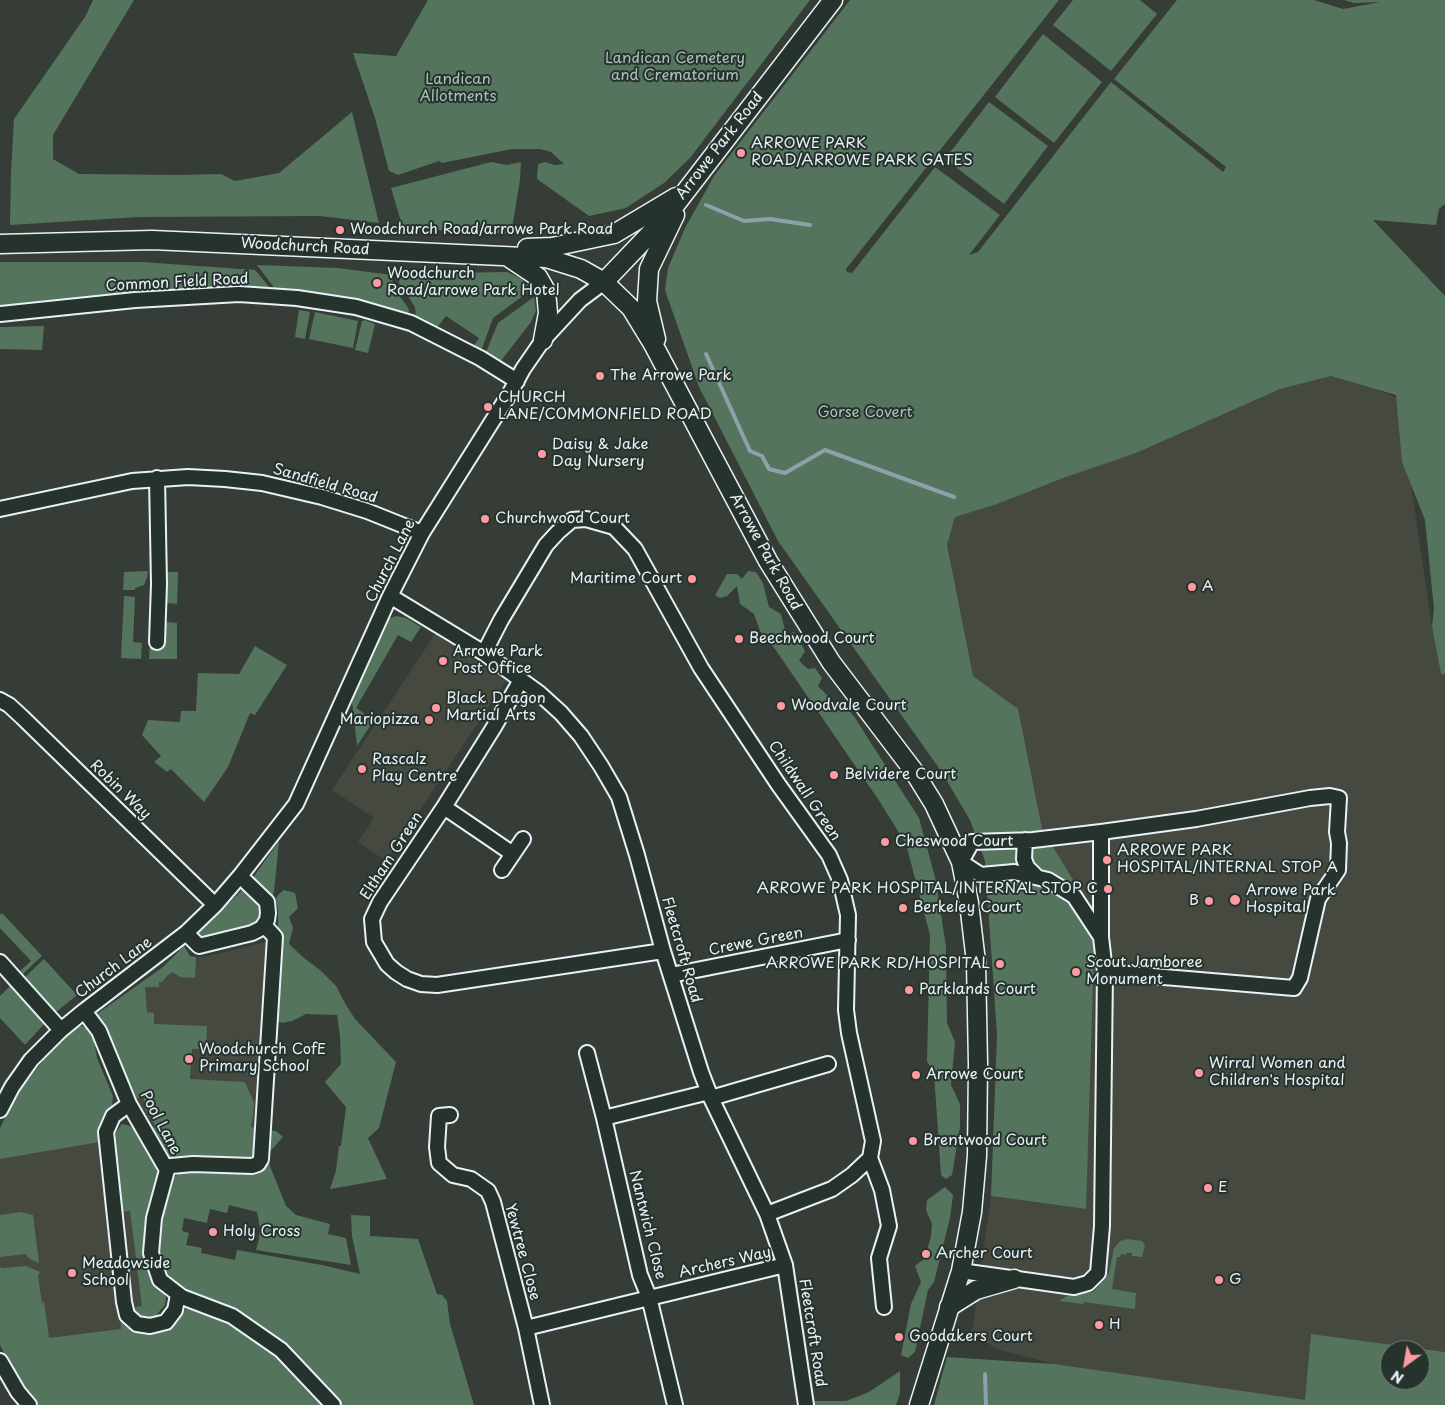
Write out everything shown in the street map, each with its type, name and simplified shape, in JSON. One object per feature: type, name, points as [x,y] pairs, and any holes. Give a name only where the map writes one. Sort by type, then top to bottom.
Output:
[{"type":"main road","name":"Arrowe Park Road","points":[[833,0],[666,217],[604,282],[630,308],[660,356],[768,561],[831,662],[913,770],[934,804],[961,862],[969,903],[976,962],[977,1156],[972,1212],[961,1271],[918,1405]]},
{"type":"main road","points":[[439,254],[552,247],[614,234],[686,192]]},
{"type":"main road","points":[[660,356],[647,301],[650,268],[686,192]]},
{"type":"main road","name":"Woodchurch Road","points":[[0,244],[152,240],[546,258],[581,269],[604,282]]},
{"type":"main road","points":[[507,257],[538,277],[546,291],[548,313],[544,340]]},
{"type":"main road","points":[[949,1307],[976,1290],[1014,1278]]},
{"type":"street","name":"Church Lane","points":[[0,1110],[12,1087],[31,1060],[61,1030],[186,933],[215,905],[296,804],[390,596],[422,533],[523,369],[544,340],[580,300],[604,282]]},
{"type":"street","name":"Common Field Road","points":[[0,314],[182,297],[239,294],[297,298],[356,307],[411,323],[480,358],[517,381]]},
{"type":"street","points":[[157,478],[160,584],[157,642]]},
{"type":"street","name":"Sandfield Road","points":[[0,509],[108,485],[157,478],[225,479],[262,483],[292,489],[367,511],[422,533]]},
{"type":"street","name":"Childwall Green","points":[[484,653],[501,620],[546,545],[558,532],[572,520],[586,519],[614,527],[635,549],[701,668],[778,784],[829,856],[840,880],[848,915],[846,1010],[850,1041],[873,1141],[870,1158],[882,1190],[890,1226],[879,1258],[884,1307]]},
{"type":"street","name":"Fleetcroft Road","points":[[390,596],[484,653],[540,693],[581,736],[619,797],[663,951],[709,1095],[767,1214],[785,1266],[806,1405]]},
{"type":"street","name":"Eltham Green","points":[[520,680],[494,727],[444,807],[380,902],[372,919],[374,942],[387,964],[396,972],[407,979],[421,984],[437,985],[663,951]]},
{"type":"street","name":"Robin Way","points":[[0,700],[22,716],[215,905]]},
{"type":"street","points":[[1101,937],[1074,896],[1048,880],[1014,872],[981,875],[961,862],[972,842],[1025,840],[1101,832],[1196,819],[1310,798],[1330,796],[1339,798],[1337,832],[1339,843],[1338,870],[1318,899],[1300,978],[1294,988],[1105,972]]},
{"type":"street","points":[[444,807],[513,854]]},
{"type":"street","points":[[961,1271],[1074,1286],[1088,1283],[1098,1273],[1102,1226],[1105,972],[1101,937],[1101,832]]},
{"type":"street","points":[[502,870],[523,839]]},
{"type":"street","points":[[1025,840],[1024,859],[1027,867],[1037,877]]},
{"type":"street","points":[[186,933],[199,946],[252,933],[262,928],[267,920],[267,902],[240,876]]},
{"type":"street","points":[[166,1170],[171,1166],[193,1164],[252,1166],[258,1164],[261,1158],[274,937],[264,925]]},
{"type":"street","name":"Crewe Green","points":[[671,975],[848,940]]},
{"type":"street","points":[[0,962],[61,1030]]},
{"type":"street","name":"Pool Lane","points":[[84,1011],[99,1031],[130,1104],[166,1170],[154,1218],[151,1253],[160,1280],[178,1295],[232,1316],[281,1350],[333,1405]]},
{"type":"street","name":"Nantwich Close","points":[[587,1053],[640,1275],[649,1297],[675,1405]]},
{"type":"street","points":[[604,1118],[709,1095],[828,1064]]},
{"type":"street","points":[[130,1104],[114,1116],[106,1132],[127,1315],[137,1324],[150,1326],[166,1322],[175,1310],[178,1295]]},
{"type":"street","name":"Yewtree Close","points":[[442,1112],[437,1147],[439,1163],[453,1174],[471,1179],[488,1191],[493,1202],[526,1328],[542,1405]]},
{"type":"street","points":[[767,1214],[832,1189],[852,1175],[870,1158]]},
{"type":"street","name":"Archers Way","points":[[526,1328],[649,1297],[785,1266]]},
{"type":"street","points":[[0,1361],[18,1392],[29,1405]]},
{"type":"shaded area","name":"Arrowe Park Hospital","points":[[1331,376],[1372,388],[1400,399],[1432,627],[1441,674],[1445,674],[1445,1352],[1430,1350],[1430,1340],[1380,1340],[1380,1343],[1311,1334],[1306,1401],[1054,1364],[996,1349],[972,1332],[991,1196],[1085,1209],[1007,887],[947,544],[955,517],[1280,389]]},
{"type":"shaded area","points":[[435,634],[506,681],[386,861],[358,842],[374,818],[332,790]]},
{"type":"shaded area","name":"Woodchurch CofE Primary School","points":[[266,942],[252,1156],[162,1158],[136,1101],[102,1016],[190,958],[204,957]]},
{"type":"shaded area","name":"Meadowside School","points":[[135,1140],[151,1330],[19,1367],[0,1325],[0,1159],[100,1142]]},
{"type":"green space","points":[[93,0],[134,0],[53,135],[53,159],[79,174],[221,174],[235,181],[279,173],[352,112],[379,223],[320,216],[139,217],[10,225],[14,119],[85,17]]},
{"type":"green space","points":[[428,0],[810,0],[690,158],[664,183],[626,208],[589,216],[537,179],[538,164],[545,162],[555,165],[564,164],[551,152],[540,149],[512,149],[442,163],[439,161],[398,175],[389,171],[375,118],[353,53],[396,56]]},
{"type":"green space","name":"Gorse Covert","points":[[850,0],[1059,0],[846,269],[847,272],[852,273],[935,167],[1000,215],[969,255],[978,252],[1111,82],[1223,172],[1226,167],[1114,79],[1177,0],[1314,0],[1343,9],[1380,2],[1354,3],[1344,0],[1445,0],[1445,204],[1439,209],[1436,225],[1373,220],[1445,296],[1445,674],[1441,674],[1432,627],[1434,609],[1425,520],[1402,462],[1396,395],[1331,376],[1280,389],[1136,453],[1063,478],[997,504],[955,517],[947,545],[973,676],[1018,709],[1042,829],[1095,916],[1086,1209],[991,1196],[997,1035],[985,861],[970,820],[941,771],[778,541],[699,387],[665,290],[668,268],[685,228],[714,176]]},
{"type":"green space","points":[[1073,0],[1140,0],[1157,14],[1111,71],[1053,25]]},
{"type":"green space","points":[[1043,34],[1102,82],[1054,143],[995,97]]},
{"type":"green space","points":[[989,102],[1048,146],[1004,204],[945,159]]},
{"type":"green space","points":[[491,162],[507,165],[521,162],[511,234],[403,228],[391,188]]},
{"type":"green space","points":[[0,262],[142,262],[255,270],[271,289],[0,309]]},
{"type":"green space","points":[[257,265],[337,268],[393,275],[392,286],[407,306],[409,310],[408,316],[382,307],[340,299],[273,291],[273,286]]},
{"type":"green space","points":[[507,272],[522,279],[531,290],[493,318],[480,354],[472,349],[479,338],[446,316],[436,329],[416,319],[415,307],[399,283],[400,275],[420,276],[446,273]]},
{"type":"green space","points":[[534,297],[536,311],[531,322],[497,366],[484,357],[498,323]]},
{"type":"green space","points":[[299,310],[310,312],[305,339],[295,337]]},
{"type":"green space","points":[[315,312],[358,321],[353,348],[309,339]]},
{"type":"green space","points":[[365,320],[375,324],[368,353],[355,350],[362,321]]},
{"type":"green space","points":[[44,326],[42,350],[0,349],[0,327]]},
{"type":"green space","points":[[148,571],[144,585],[135,588],[135,590],[123,590],[124,572]]},
{"type":"green space","points":[[748,571],[756,572],[763,583],[769,607],[781,614],[785,630],[781,637],[794,632],[805,651],[799,661],[808,669],[815,668],[822,678],[818,686],[829,697],[836,713],[843,702],[919,818],[936,881],[946,947],[947,1023],[955,1042],[951,1085],[960,1104],[960,1127],[952,1175],[946,1179],[941,1175],[934,1073],[927,1061],[930,935],[906,844],[880,802],[775,649],[760,631],[754,614],[740,604],[737,586],[727,596],[720,598],[715,595],[727,574],[737,574],[742,579]]},
{"type":"green space","points":[[155,572],[178,572],[177,604],[167,603],[167,586],[155,585]]},
{"type":"green space","points":[[124,596],[135,597],[133,642],[142,643],[141,659],[121,658]]},
{"type":"green space","points":[[396,616],[406,618],[421,627],[411,642],[398,635],[356,708],[374,720],[357,746],[352,701],[388,619]]},
{"type":"green space","points":[[166,622],[177,623],[177,659],[149,659],[150,643],[166,643]]},
{"type":"green space","points":[[255,646],[287,665],[255,715],[250,713],[228,767],[204,802],[171,769],[167,772],[154,762],[161,756],[142,735],[148,720],[180,722],[181,711],[196,711],[198,673],[239,674]]},
{"type":"green space","points":[[279,841],[274,892],[272,898],[252,879]]},
{"type":"green space","points":[[244,888],[263,907],[259,924],[203,941],[195,937]]},
{"type":"green space","points":[[284,890],[295,893],[298,908],[289,917],[293,928],[289,944],[336,986],[355,1019],[396,1062],[379,1128],[368,1138],[387,1179],[330,1189],[336,1171],[339,1146],[341,1146],[346,1107],[325,1082],[341,1064],[337,1015],[306,1014],[292,1021],[282,1023],[272,1019],[278,927],[276,899]]},
{"type":"green space","points":[[2,913],[42,956],[23,974],[20,971],[31,961],[0,928],[0,915]]},
{"type":"green space","points":[[184,946],[190,956],[196,957],[195,978],[180,977],[172,972],[162,982],[159,982],[159,987],[145,987],[147,1012],[154,1013],[154,1024],[207,1026],[206,1049],[192,1049],[190,1079],[245,1082],[254,1103],[251,1126],[258,1130],[276,1131],[283,1137],[266,1156],[286,1206],[296,1215],[330,1224],[328,1234],[346,1238],[351,1265],[256,1250],[260,1229],[257,1212],[229,1205],[227,1213],[210,1209],[207,1223],[184,1218],[182,1231],[189,1233],[186,1245],[202,1248],[201,1253],[235,1260],[237,1250],[322,1265],[360,1274],[352,1236],[351,1215],[370,1216],[370,1236],[418,1239],[437,1294],[442,1295],[447,1301],[450,1324],[474,1405],[338,1405],[284,1348],[234,1310],[175,1287],[162,1277],[156,1264],[153,1241],[161,1199],[168,1181],[177,1175],[182,1167],[160,1154],[151,1155],[159,1178],[151,1211],[147,1243],[148,1261],[153,1278],[166,1297],[165,1305],[152,1320],[137,1319],[132,1308],[142,1306],[130,1211],[120,1212],[113,1152],[116,1132],[122,1124],[135,1127],[144,1142],[146,1130],[156,1127],[144,1106],[144,1098],[137,1098],[97,1014],[163,967]]},
{"type":"green space","points":[[44,959],[77,995],[56,1012],[25,977]]},
{"type":"green space","points":[[10,986],[44,1024],[25,1045],[0,1018],[0,996]]},
{"type":"green space","points":[[79,1025],[88,1028],[93,1035],[97,1058],[113,1096],[112,1106],[102,1131],[100,1142],[0,1159],[0,1128],[18,1092],[47,1056]]},
{"type":"green space","points":[[945,1187],[953,1195],[950,1218],[934,1282],[928,1290],[915,1352],[908,1358],[901,1355],[911,1304],[921,1282],[915,1266],[925,1258],[931,1236],[932,1224],[926,1210],[927,1200]]},
{"type":"green space","points":[[21,1212],[33,1215],[39,1263],[30,1259],[25,1254],[0,1257],[0,1215]]},
{"type":"green space","points":[[1128,1239],[1142,1241],[1145,1245],[1142,1257],[1126,1253],[1126,1255],[1121,1254],[1120,1257],[1117,1257],[1112,1289],[1136,1293],[1135,1309],[1084,1302],[1083,1304],[1059,1301],[1067,1296],[1093,1292],[1109,1272],[1114,1248],[1120,1241]]},
{"type":"green space","points":[[26,1266],[40,1272],[38,1275],[49,1338],[121,1329],[120,1316],[121,1322],[132,1328],[171,1323],[187,1308],[195,1307],[231,1319],[278,1355],[325,1405],[38,1405],[12,1369],[0,1345],[0,1267]]},
{"type":"green space","points":[[1311,1334],[1380,1343],[1380,1390],[1430,1390],[1430,1350],[1445,1352],[1445,1405],[934,1405],[947,1357],[1054,1364],[1305,1400]]},
{"type":"green space","points":[[900,1371],[900,1393],[896,1405],[812,1405],[814,1401],[846,1401],[869,1392]]},
{"type":"waterway","points":[[706,205],[744,221],[770,219],[810,225]]},
{"type":"waterway","points":[[706,354],[750,451],[762,456],[769,469],[785,473],[825,450],[954,497]]},
{"type":"waterway","points":[[985,1374],[986,1405]]},
{"type":"place","name":"ARROWE PARK ROAD/ARROWE PARK GATES","points":[[741,153]]},
{"type":"place","name":"Woodchurch Road/arrowe Park Road","points":[[340,230]]},
{"type":"place","name":"Woodchurch Road/arrowe Park Hotel","points":[[377,283]]},
{"type":"place","name":"The Arrowe Park","points":[[600,376]]},
{"type":"place","name":"CHURCH LANE/COMMONFIELD ROAD","points":[[488,407]]},
{"type":"place","name":"Daisy & Jake Day Nursery","points":[[542,454]]},
{"type":"place","name":"Churchwood Court","points":[[485,519]]},
{"type":"place","name":"Maritime Court","points":[[692,579]]},
{"type":"place","name":"A","points":[[1192,587]]},
{"type":"place","name":"Beechwood Court","points":[[739,639]]},
{"type":"place","name":"Arrowe Park Post Office","points":[[443,661]]},
{"type":"place","name":"Woodvale Court","points":[[781,706]]},
{"type":"place","name":"Black Dragon Martial Arts","points":[[436,708]]},
{"type":"place","name":"Mariopizza","points":[[429,720]]},
{"type":"place","name":"Rascalz Play Centre","points":[[362,769]]},
{"type":"place","name":"Belvidere Court","points":[[834,775]]},
{"type":"place","name":"Cheswood Court","points":[[885,842]]},
{"type":"place","name":"ARROWE PARK HOSPITAL/INTERNAL STOP A","points":[[1107,860]]},
{"type":"place","name":"ARROWE PARK HOSPITAL/INTERNAL STOP C","points":[[1108,889]]},
{"type":"place","name":"Arrowe Park Hospital","points":[[1235,900]]},
{"type":"place","name":"B","points":[[1209,901]]},
{"type":"place","name":"Berkeley Court","points":[[903,908]]},
{"type":"place","name":"ARROWE PARK RD/HOSPITAL","points":[[1000,964]]},
{"type":"place","name":"Scout Jamboree Monument","points":[[1076,972]]},
{"type":"place","name":"Parklands Court","points":[[909,990]]},
{"type":"place","name":"Woodchurch CofE Primary School","points":[[189,1059]]},
{"type":"place","name":"Wirral Women and Children's Hospital","points":[[1199,1073]]},
{"type":"place","name":"Arrowe Court","points":[[916,1075]]},
{"type":"place","name":"Brentwood Court","points":[[913,1141]]},
{"type":"place","name":"E","points":[[1208,1188]]},
{"type":"place","name":"Holy Cross","points":[[213,1232]]},
{"type":"place","name":"Archer Court","points":[[926,1254]]},
{"type":"place","name":"Meadowside School","points":[[72,1273]]},
{"type":"place","name":"G","points":[[1219,1280]]},
{"type":"place","name":"H","points":[[1099,1325]]},
{"type":"place","name":"Goodakers Court","points":[[899,1337]]},
{"type":"park label","name":"Landican Cemetery and Crematorium","points":[[675,68]]},
{"type":"park label","name":"Landican Allotments","points":[[458,88]]}]
